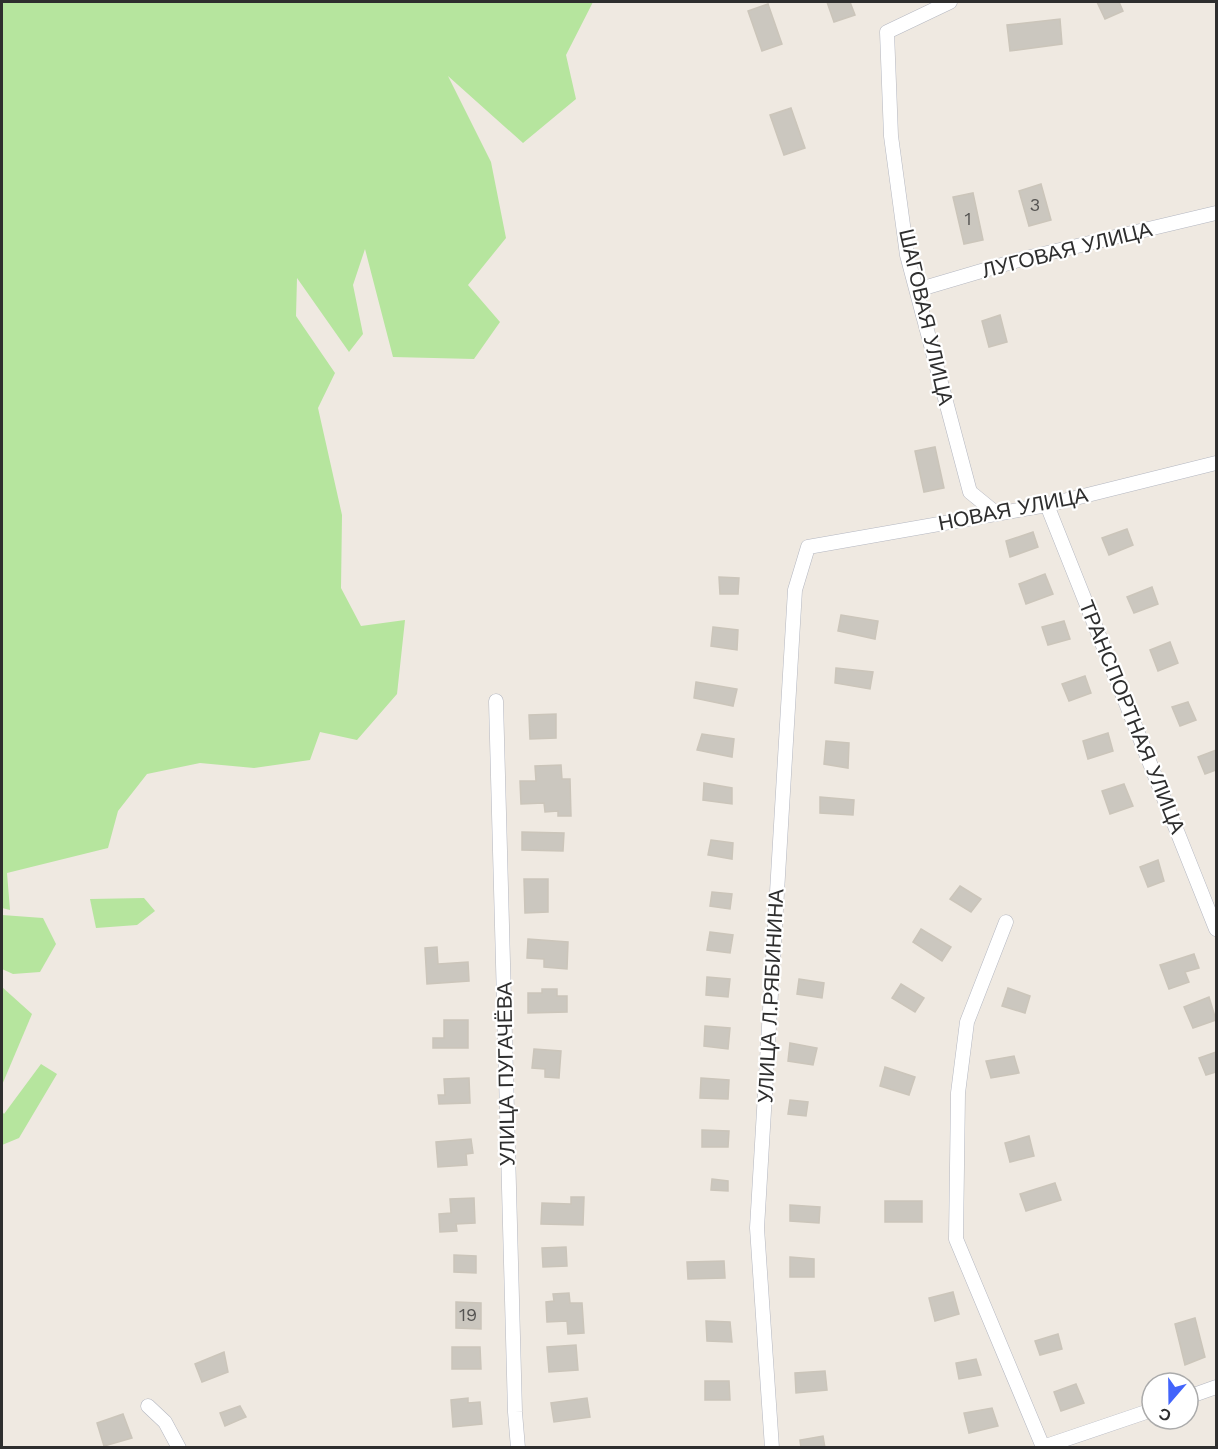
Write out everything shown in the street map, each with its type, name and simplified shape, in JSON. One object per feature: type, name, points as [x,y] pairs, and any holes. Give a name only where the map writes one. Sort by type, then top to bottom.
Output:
[{"type":"street","name":"ШАГОВАЯ УЛИЦА","points":[[950,2],[887,32],[891,136],[907,255],[970,492],[997,514]]},
{"type":"street","name":"ЛУГОВАЯ УЛИЦА","points":[[917,290],[1022,259],[1216,213]]},
{"type":"street","name":"НОВАЯ УЛИЦА","points":[[808,547],[1047,505],[1216,463]]},
{"type":"street","name":"ТРАНСПОРТНАЯ УЛИЦА","points":[[1047,505],[1216,929]]},
{"type":"street","name":"УЛИЦА Л.РЯБИНИНА","points":[[772,1448],[757,1228],[795,590],[808,547]]},
{"type":"street","name":"УЛИЦА ПУГАЧЁВА","points":[[496,701],[514,1376],[518,1448]]},
{"type":"street","points":[[1006,922],[967,1022],[958,1093],[956,1239],[1043,1448],[1140,1414]]},
{"type":"street","points":[[1200,1393],[1216,1388]]},
{"type":"street","points":[[148,1406],[165,1422],[179,1448]]},
{"type":"green space","points":[[2,2],[593,2],[566,55],[576,99],[523,143],[448,76],[491,162],[506,238],[468,285],[500,322],[474,359],[393,357],[365,249],[353,285],[363,334],[349,352],[297,278],[296,316],[335,373],[318,408],[342,515],[341,588],[361,626],[405,620],[397,694],[357,740],[320,732],[310,760],[254,768],[200,763],[147,774],[118,811],[108,848],[7,873],[10,910],[2,908]]},
{"type":"green space","points":[[144,898],[155,911],[137,925],[96,928],[90,899]]},
{"type":"green space","points":[[2,915],[43,918],[56,944],[40,972],[13,974],[2,969]]},
{"type":"green space","points":[[2,987],[32,1014],[2,1085]]},
{"type":"green space","points":[[41,1064],[57,1074],[19,1138],[2,1145],[2,1111],[4,1114]]},
{"type":"building","points":[[827,2],[850,2],[855,15],[834,22]]},
{"type":"building","points":[[1097,2],[1119,2],[1123,11],[1105,19]]},
{"type":"building","points":[[768,4],[782,44],[762,51],[748,11]]},
{"type":"building","points":[[1060,19],[1062,44],[1010,51],[1007,25]]},
{"type":"building","points":[[791,108],[805,148],[784,155],[770,115]]},
{"type":"building","points":[[1041,184],[1051,220],[1029,226],[1019,191]]},
{"type":"building","points":[[973,193],[983,240],[964,244],[953,197]]},
{"type":"building","points":[[1000,315],[1007,342],[989,347],[982,321]]},
{"type":"building","points":[[935,447],[944,488],[924,492],[915,451]]},
{"type":"building","points":[[1127,529],[1133,545],[1109,555],[1102,538]]},
{"type":"building","points":[[1033,532],[1038,547],[1010,557],[1006,541]]},
{"type":"building","points":[[1045,574],[1053,594],[1026,604],[1019,584]]},
{"type":"building","points":[[719,577],[739,578],[738,594],[720,594]]},
{"type":"building","points":[[1152,587],[1158,604],[1134,613],[1127,597]]},
{"type":"building","points":[[841,615],[878,621],[875,639],[838,631]]},
{"type":"building","points":[[1064,621],[1070,639],[1048,645],[1042,627]]},
{"type":"building","points":[[713,627],[738,630],[737,650],[711,646]]},
{"type":"building","points":[[1170,642],[1178,663],[1158,671],[1150,650]]},
{"type":"building","points":[[836,668],[873,672],[870,689],[835,683]]},
{"type":"building","points":[[1085,676],[1091,693],[1069,701],[1062,684]]},
{"type":"building","points":[[696,682],[737,689],[733,706],[694,698]]},
{"type":"building","points":[[1188,702],[1196,720],[1180,726],[1172,707]]},
{"type":"building","points":[[556,714],[556,738],[530,739],[529,715]]},
{"type":"building","points":[[1108,733],[1113,751],[1088,759],[1083,741]]},
{"type":"building","points":[[702,734],[734,739],[732,757],[697,750]]},
{"type":"building","points":[[826,741],[849,743],[848,768],[824,764]]},
{"type":"building","points":[[1216,750],[1216,770],[1205,774],[1198,757]]},
{"type":"building","points":[[561,765],[562,779],[570,779],[571,816],[558,816],[558,811],[545,812],[544,803],[521,804],[520,781],[536,781],[535,766]]},
{"type":"building","points":[[704,783],[732,788],[732,804],[703,800]]},
{"type":"building","points":[[1124,784],[1133,806],[1110,814],[1102,791]]},
{"type":"building","points":[[820,797],[854,800],[853,815],[820,813]]},
{"type":"building","points":[[522,832],[564,833],[563,851],[522,850]]},
{"type":"building","points":[[711,840],[733,843],[732,859],[708,855]]},
{"type":"building","points":[[1158,860],[1164,881],[1148,887],[1140,867]]},
{"type":"building","points":[[524,879],[548,879],[548,912],[525,913]]},
{"type":"building","points":[[960,886],[981,899],[971,912],[950,899]]},
{"type":"building","points":[[712,892],[732,894],[730,909],[710,906]]},
{"type":"building","points":[[921,929],[951,947],[942,961],[913,942]]},
{"type":"building","points":[[710,932],[733,935],[730,953],[707,950]]},
{"type":"building","points":[[528,939],[568,942],[567,969],[544,967],[544,959],[527,958]]},
{"type":"building","points":[[437,947],[438,964],[468,962],[469,981],[427,984],[425,948]]},
{"type":"building","points":[[1194,954],[1199,968],[1185,972],[1189,982],[1169,989],[1160,965]]},
{"type":"building","points":[[707,977],[730,979],[728,997],[706,995]]},
{"type":"building","points":[[799,979],[824,983],[822,998],[797,994]]},
{"type":"building","points":[[901,984],[924,998],[915,1012],[892,998]]},
{"type":"building","points":[[1008,988],[1030,996],[1025,1013],[1002,1006]]},
{"type":"building","points":[[542,989],[557,989],[557,996],[567,996],[567,1012],[528,1013],[528,993],[542,993]]},
{"type":"building","points":[[1209,997],[1216,1020],[1193,1028],[1184,1007]]},
{"type":"building","points":[[444,1020],[468,1020],[468,1048],[433,1048],[433,1038],[444,1038]]},
{"type":"building","points":[[705,1026],[730,1028],[728,1049],[704,1046]]},
{"type":"building","points":[[790,1043],[817,1048],[813,1065],[788,1061]]},
{"type":"building","points":[[534,1049],[561,1051],[559,1078],[545,1077],[545,1069],[532,1068]]},
{"type":"building","points":[[1216,1052],[1216,1072],[1206,1075],[1199,1058]]},
{"type":"building","points":[[1014,1056],[1019,1073],[991,1078],[986,1061]]},
{"type":"building","points":[[885,1067],[915,1077],[909,1095],[880,1086]]},
{"type":"building","points":[[469,1078],[470,1103],[439,1104],[438,1095],[445,1095],[444,1079]]},
{"type":"building","points":[[701,1078],[729,1080],[728,1099],[700,1098]]},
{"type":"building","points":[[790,1100],[808,1102],[806,1116],[788,1114]]},
{"type":"building","points":[[702,1130],[729,1131],[728,1147],[702,1147]]},
{"type":"building","points":[[1029,1136],[1034,1156],[1010,1162],[1005,1143]]},
{"type":"building","points":[[471,1139],[473,1153],[466,1154],[467,1165],[438,1167],[436,1142]]},
{"type":"building","points":[[712,1179],[728,1181],[728,1191],[711,1190]]},
{"type":"building","points":[[1055,1183],[1061,1200],[1026,1211],[1020,1194]]},
{"type":"building","points":[[571,1197],[584,1197],[583,1225],[541,1224],[542,1203],[571,1204]]},
{"type":"building","points":[[474,1198],[475,1223],[456,1224],[457,1231],[440,1232],[439,1214],[451,1213],[450,1199]]},
{"type":"building","points":[[885,1201],[922,1201],[922,1222],[885,1222]]},
{"type":"building","points":[[790,1205],[820,1207],[819,1223],[790,1221]]},
{"type":"building","points":[[566,1247],[567,1266],[543,1267],[542,1248]]},
{"type":"building","points":[[454,1255],[476,1256],[476,1273],[454,1272]]},
{"type":"building","points":[[790,1257],[814,1259],[814,1277],[790,1277]]},
{"type":"building","points":[[724,1261],[725,1278],[688,1279],[687,1262]]},
{"type":"building","points":[[953,1292],[959,1314],[935,1321],[929,1298]]},
{"type":"building","points":[[569,1293],[570,1303],[582,1303],[584,1333],[568,1334],[567,1321],[547,1322],[546,1302],[554,1301],[553,1294]]},
{"type":"building","points":[[456,1302],[481,1303],[481,1329],[456,1328]]},
{"type":"building","points":[[1195,1318],[1205,1357],[1185,1365],[1175,1324]]},
{"type":"building","points":[[706,1321],[730,1322],[732,1342],[707,1341]]},
{"type":"building","points":[[1058,1334],[1062,1349],[1040,1355],[1035,1341]]},
{"type":"building","points":[[576,1345],[578,1370],[549,1372],[547,1347]]},
{"type":"building","points":[[452,1347],[480,1347],[481,1369],[452,1369]]},
{"type":"building","points":[[224,1352],[228,1372],[202,1382],[195,1364]]},
{"type":"building","points":[[976,1359],[981,1375],[959,1379],[956,1363]]},
{"type":"building","points":[[825,1371],[827,1390],[796,1393],[795,1373]]},
{"type":"building","points":[[705,1381],[729,1381],[730,1400],[705,1400]]},
{"type":"building","points":[[1076,1384],[1084,1403],[1061,1411],[1054,1392]]},
{"type":"building","points":[[468,1398],[468,1403],[480,1402],[482,1424],[453,1427],[451,1400]]},
{"type":"building","points":[[587,1398],[590,1417],[554,1422],[551,1403]]},
{"type":"building","points":[[240,1406],[246,1417],[225,1426],[220,1413]]},
{"type":"building","points":[[992,1408],[998,1426],[969,1433],[964,1413]]},
{"type":"building","points":[[123,1414],[132,1438],[104,1446],[97,1423]]},
{"type":"building","points":[[823,1436],[825,1448],[801,1448],[800,1440]]}]
